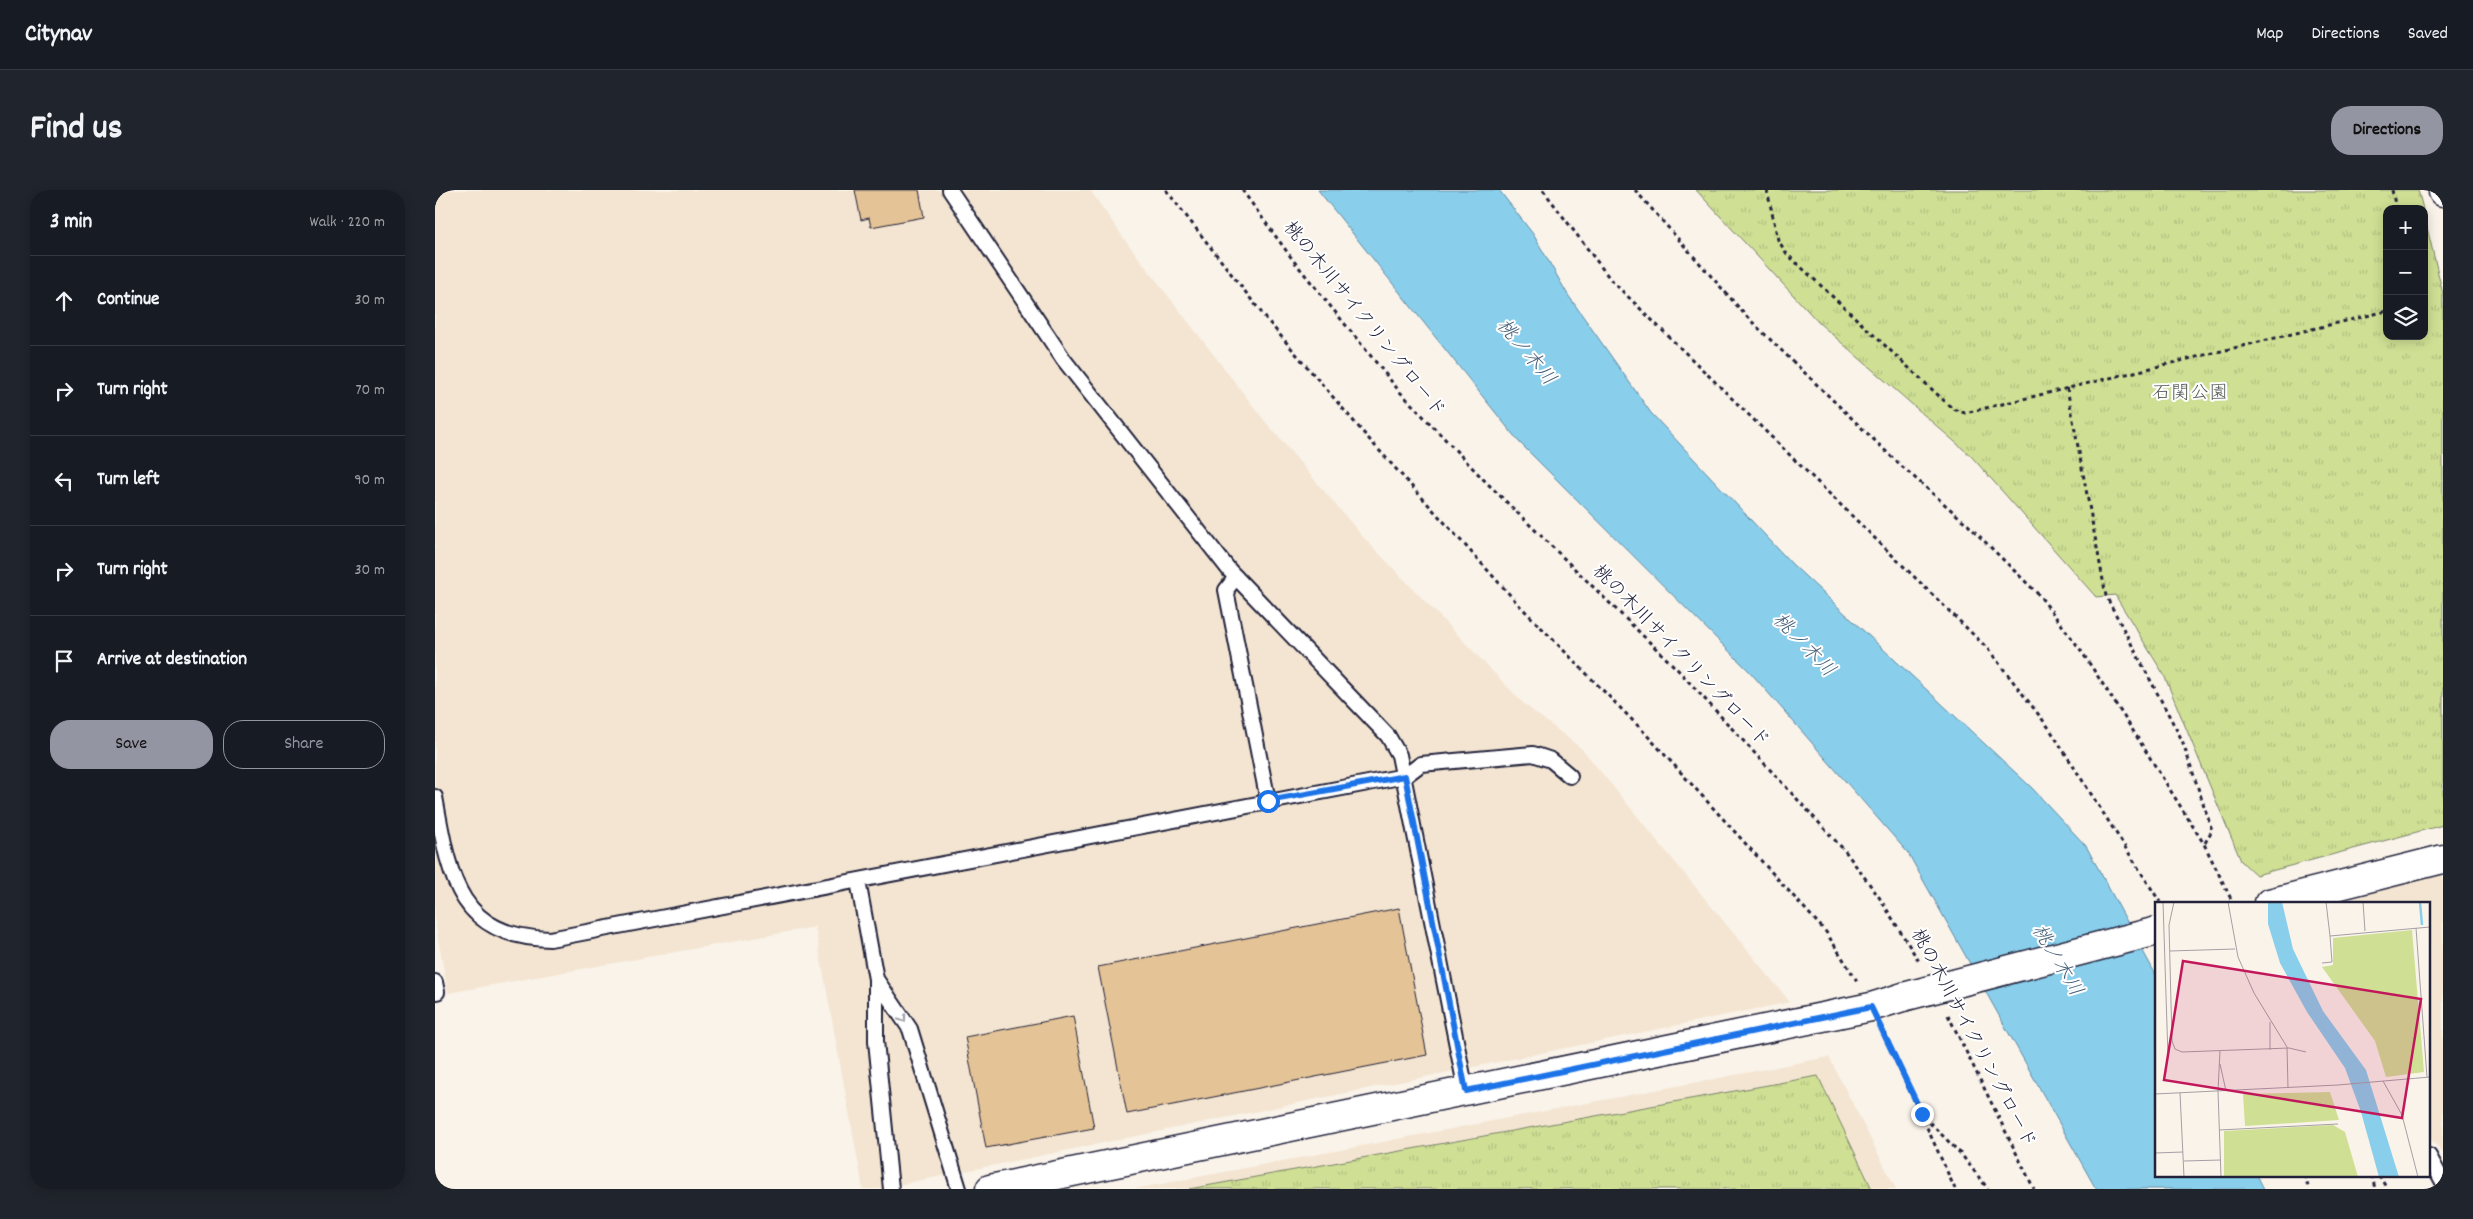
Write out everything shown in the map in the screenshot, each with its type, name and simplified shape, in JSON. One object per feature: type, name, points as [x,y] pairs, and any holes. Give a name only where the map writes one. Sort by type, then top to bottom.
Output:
[{"type":"street","points":[[2273,902],[2443,859]]},
{"type":"street","points":[[991,1189],[1871,1007],[2155,932]]},
{"type":"lane","points":[[950,190],[1064,360],[1235,577],[1388,736],[1399,755],[1405,776],[1466,1091]]},
{"type":"lane","points":[[1235,577],[1226,590],[1268,801]]},
{"type":"lane","points":[[435,797],[446,856],[454,883],[467,903],[485,921],[505,933],[527,938],[550,939],[1405,776],[1421,764],[1533,754],[1551,760],[1570,776]]},
{"type":"lane","points":[[858,881],[875,979],[876,1041],[891,1189]]},
{"type":"lane","points":[[875,979],[910,1029],[959,1189]]},
{"type":"lane","points":[[2431,1160],[2443,1182]]},
{"type":"path","points":[[1166,190],[1268,321],[1368,438],[1520,606],[1644,732],[1826,932],[1845,960],[1871,1007],[1955,1189]]},
{"type":"path","name":"桃の木川サイクリングロード","points":[[1242,190],[1293,260],[1400,392],[1486,482],[1678,670],[1845,851],[1879,898],[1923,969]]},
{"type":"path","points":[[1543,190],[1611,280],[1988,649],[2049,728],[2159,902]]},
{"type":"path","points":[[1635,190],[1749,320],[1897,462],[1967,524],[2039,595],[2080,649],[2204,844],[2233,902]]},
{"type":"path","points":[[1767,190],[1778,240],[1787,254],[1953,409],[1965,413],[2383,312]]},
{"type":"path","points":[[2391,190],[2395,205]]},
{"type":"path","points":[[2067,388],[2106,596],[2182,740],[2212,830],[2204,844]]},
{"type":"path","name":"桃の木川サイクリングロード","points":[[1945,1009],[2035,1189]]},
{"type":"path","points":[[1922,1114],[1961,1154],[1988,1189]]},
{"type":"path","points":[[2304,1176],[2309,1189]]},
{"type":"path","points":[[2372,1176],[2375,1189]]},
{"type":"path","points":[[2380,1176],[2387,1189]]},
{"type":"shaded area","points":[[435,190],[1090,190],[1125,240],[1264,420],[1363,537],[1524,704],[1582,749],[1790,1002],[878,1189],[863,1189],[815,927],[448,993],[435,922]]},
{"type":"shaded area","points":[[2443,869],[2443,1152],[2431,1140],[2431,902],[2343,902]]},
{"type":"shaded area","points":[[1829,1057],[1896,1189],[1135,1189]]},
{"type":"green space","name":"石関公園","points":[[1696,190],[2418,190],[2422,205],[2383,205],[2383,340],[2428,340],[2428,232],[2443,294],[2443,825],[2256,875],[2241,861],[2164,675],[2115,595],[2096,597],[1971,456],[1819,323]]},
{"type":"green space","points":[[1818,1076],[1872,1189],[1189,1189]]},
{"type":"water","name":"桃ノ木川","points":[[1318,190],[1499,190],[1533,234],[1568,295],[1651,413],[1792,564],[2032,788],[2086,846],[2155,973],[2155,1176],[2258,1176],[2264,1189],[2096,1189],[1908,853],[1750,672],[1519,442]]},
{"type":"building","points":[[855,190],[919,190],[924,217],[871,227],[869,218],[861,220]]},
{"type":"building","points":[[1399,908],[1427,1055],[1127,1114],[1098,967]]},
{"type":"building","points":[[1073,1016],[1094,1128],[986,1148],[965,1037]]},
{"type":"route","points":[[1268,801],[1405,776],[1466,1091],[1871,1007],[1922,1114]]}]
